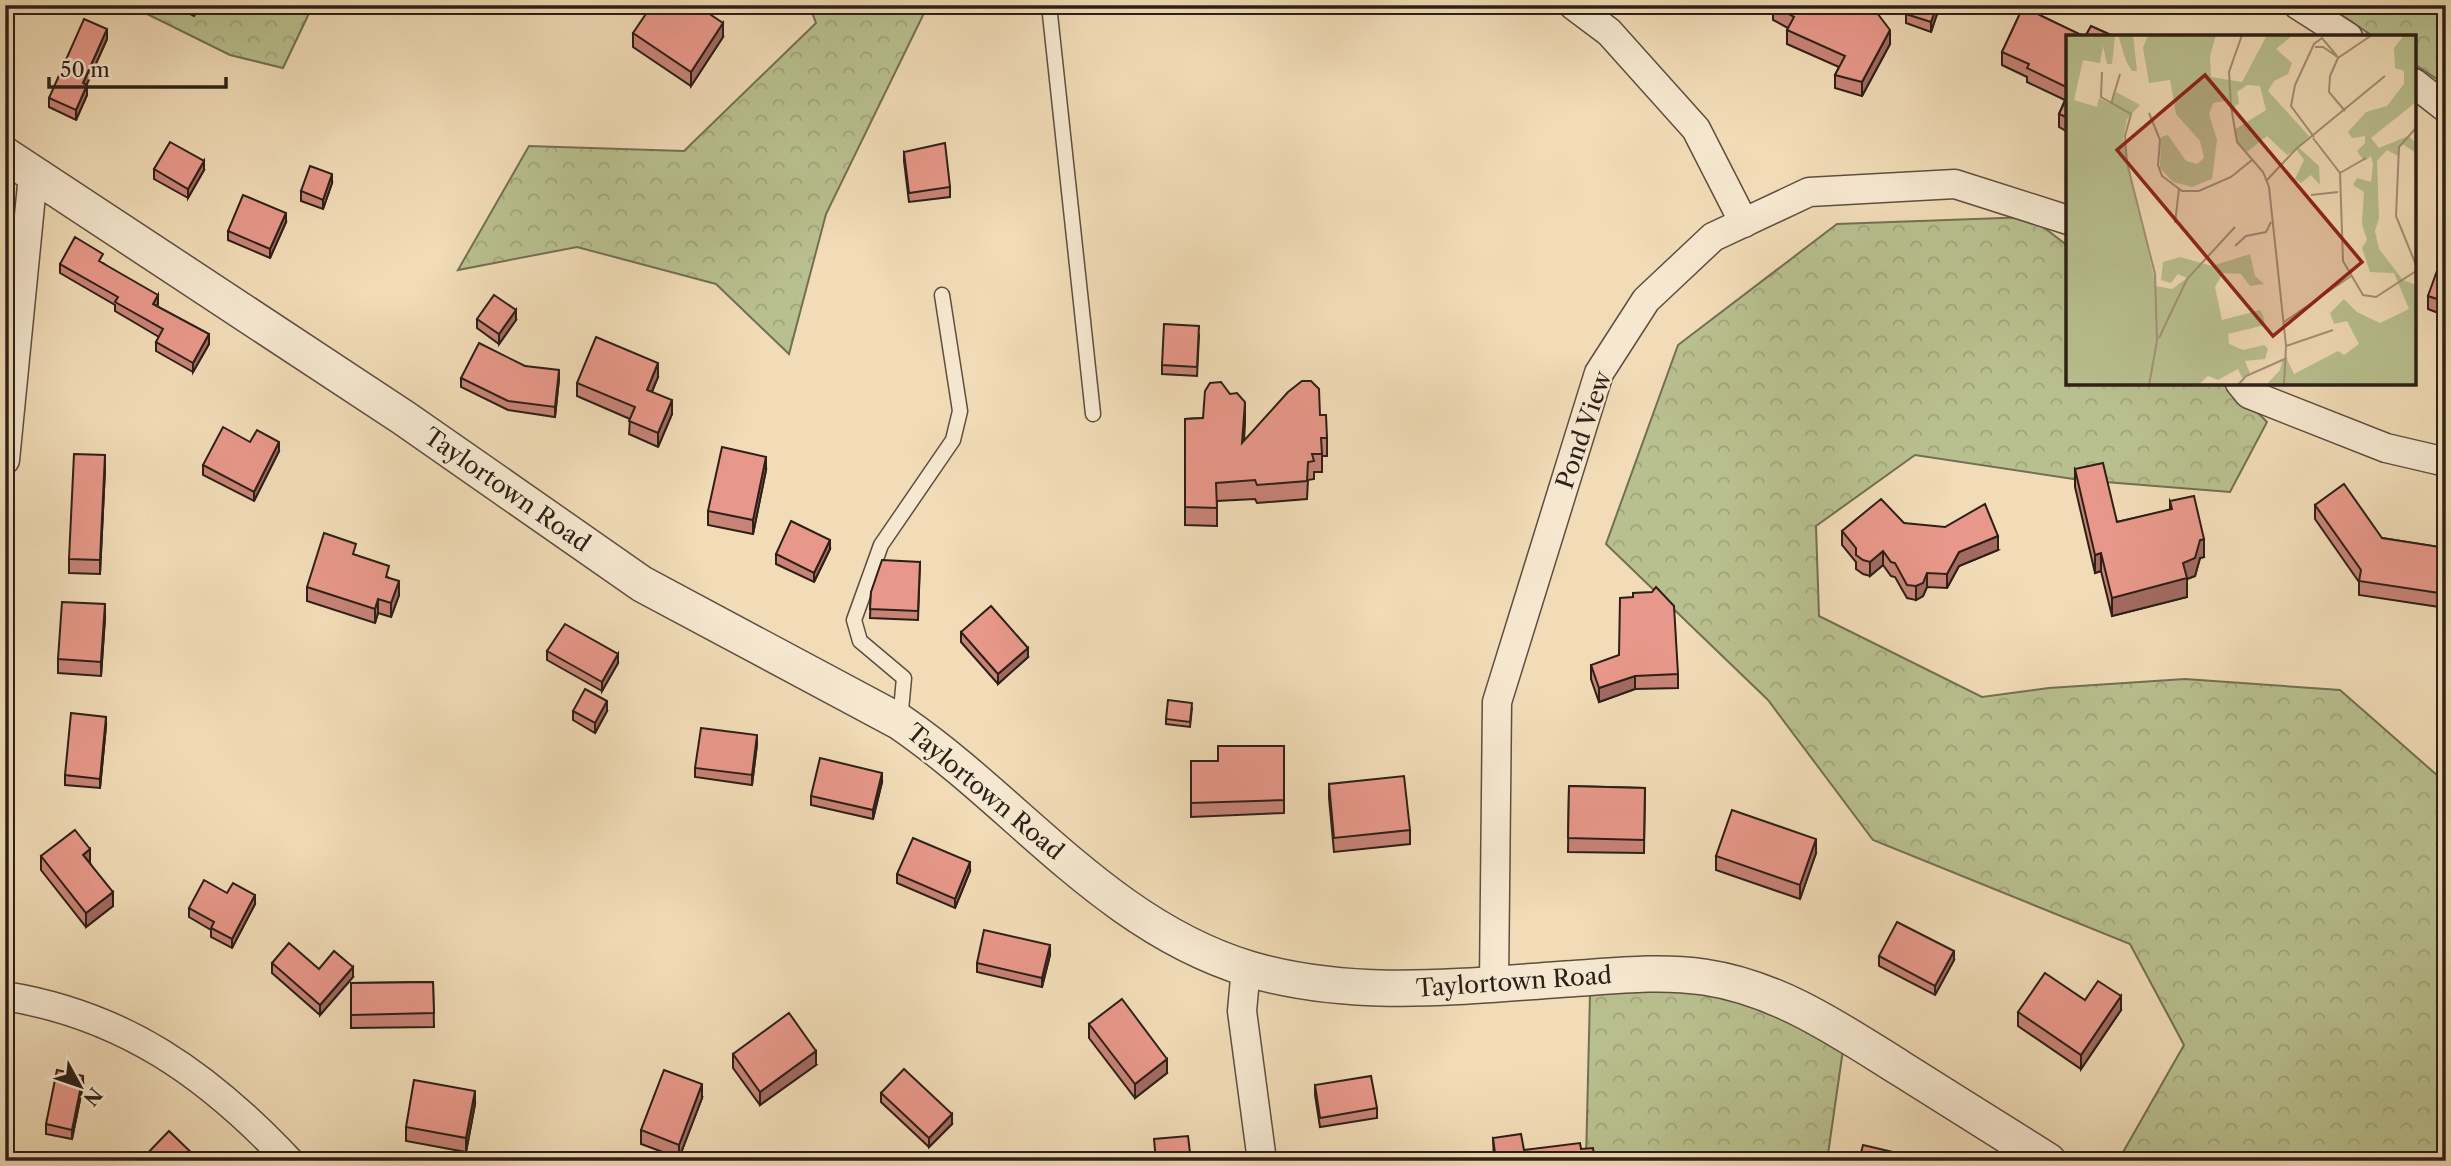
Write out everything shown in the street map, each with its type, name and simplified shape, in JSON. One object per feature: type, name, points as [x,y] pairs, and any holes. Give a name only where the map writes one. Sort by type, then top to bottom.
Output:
[{"type":"street","points":[[1573,5],[1609,32],[1696,129],[1744,223]]},
{"type":"street","points":[[2298,5],[2345,35]]},
{"type":"street","points":[[2416,85],[2446,108]]},
{"type":"street","name":"Taylortown Road","points":[[5,155],[393,411],[642,584],[900,722],[938,748],[1043,841],[1131,913],[1173,937],[1246,968],[1300,981],[1350,988],[1434,989],[1651,974],[1700,976],[1743,986],[1778,997],[1821,1018],[2048,1161]]},
{"type":"street","points":[[5,460],[33,175]]},
{"type":"street","name":"Pond View","points":[[1494,983],[1497,702],[1599,373],[1646,300],[1713,237],[1809,192],[1955,184],[2066,219]]},
{"type":"street","points":[[2241,385],[2249,394],[2386,448],[2446,463]]},
{"type":"street","points":[[1246,968],[1242,1011],[1262,1161]]},
{"type":"street","points":[[5,996],[83,1014],[127,1032],[159,1050],[234,1107],[289,1161]]},
{"type":"lane","points":[[1049,5],[1093,414]]},
{"type":"lane","points":[[900,722],[904,678],[860,641],[854,620],[881,545],[953,440],[960,411],[943,295]]},
{"type":"green space","points":[[144,5],[313,5],[283,68],[230,55],[141,11]]},
{"type":"green space","points":[[809,5],[928,5],[826,214],[789,354],[716,284],[577,247],[458,270],[529,146],[684,151],[816,23]]},
{"type":"green space","points":[[2327,5],[2446,5],[2446,85],[2416,65],[2416,35],[2371,35]]},
{"type":"green space","points":[[2030,217],[2066,244],[2066,385],[2230,385],[2267,422],[2230,492],[2080,480],[1915,455],[1816,526],[1819,616],[1982,697],[2049,688],[2185,679],[2340,690],[2446,783],[2446,1161],[2118,1161],[2184,1045],[2130,944],[1873,840],[1768,700],[1606,544],[1678,345],[1837,224]]},
{"type":"green space","points":[[1721,983],[1845,1036],[1827,1161],[1586,1161],[1590,994]]},
{"type":"building","points":[[652,5],[696,5],[723,23],[691,72],[633,33]]},
{"type":"building","points":[[1773,5],[1871,5],[1890,30],[1862,82],[1835,75],[1845,56],[1787,30],[1794,17]]},
{"type":"building","points":[[1909,5],[1937,5],[1931,22],[1906,14]]},
{"type":"building","points":[[2023,7],[2081,35],[2066,35],[2066,87],[2027,68],[2029,64],[2002,52]]},
{"type":"building","points":[[84,19],[107,29],[83,83],[87,85],[76,110],[49,98]]},
{"type":"building","points":[[2091,26],[2111,35],[2086,35]]},
{"type":"building","points":[[2066,99],[2066,117],[2059,114]]},
{"type":"building","points":[[170,142],[204,161],[188,189],[154,169]]},
{"type":"building","points":[[945,143],[950,187],[909,193],[904,152]]},
{"type":"building","points":[[310,166],[332,174],[323,200],[301,191]]},
{"type":"building","points":[[243,195],[286,213],[270,249],[228,231]]},
{"type":"building","points":[[75,237],[103,254],[99,261],[158,295],[153,304],[209,334],[193,363],[156,342],[163,329],[115,302],[118,297],[60,264]]},
{"type":"building","points":[[2444,251],[2446,252],[2446,302],[2428,296]]},
{"type":"building","points":[[494,295],[516,310],[499,334],[477,319]]},
{"type":"building","points":[[1164,324],[1199,326],[1197,367],[1162,365]]},
{"type":"building","points":[[596,337],[658,363],[647,390],[672,400],[658,433],[629,421],[635,407],[577,383]]},
{"type":"building","points":[[479,343],[525,366],[559,370],[555,407],[508,401],[461,378]]},
{"type":"building","points":[[1302,381],[1311,381],[1319,389],[1320,415],[1326,415],[1327,438],[1321,438],[1322,454],[1312,454],[1314,461],[1308,462],[1307,481],[1257,485],[1255,480],[1216,483],[1217,508],[1185,507],[1185,419],[1203,418],[1205,391],[1210,383],[1221,382],[1230,394],[1237,393],[1245,402],[1242,443],[1288,392]]},
{"type":"building","points":[[223,427],[250,442],[257,430],[279,442],[254,492],[203,465]]},
{"type":"building","points":[[722,447],[766,457],[753,520],[708,511]]},
{"type":"building","points":[[74,454],[105,455],[100,560],[69,559]]},
{"type":"building","points":[[2103,463],[2117,522],[2172,509],[2170,501],[2194,496],[2204,539],[2200,540],[2195,558],[2183,563],[2187,578],[2112,598],[2101,553],[2095,555],[2075,469]]},
{"type":"building","points":[[2344,484],[2382,538],[2446,548],[2446,594],[2359,581],[2361,570],[2315,505]]},
{"type":"building","points":[[1881,499],[1904,523],[1945,527],[1985,504],[1998,536],[1959,552],[1947,574],[1927,573],[1923,583],[1916,586],[1907,585],[1895,563],[1891,562],[1883,551],[1870,562],[1863,560],[1856,555],[1856,548],[1842,531]]},
{"type":"building","points":[[791,521],[830,540],[814,573],[776,554]]},
{"type":"building","points":[[324,533],[356,544],[353,554],[389,566],[386,577],[399,581],[391,603],[378,599],[375,609],[307,587]]},
{"type":"building","points":[[882,560],[920,562],[918,611],[870,609],[871,592]]},
{"type":"building","points":[[1656,587],[1674,606],[1678,674],[1635,676],[1599,688],[1591,665],[1619,655],[1620,598],[1633,597],[1633,593],[1652,592]]},
{"type":"building","points":[[62,602],[105,604],[101,662],[58,659]]},
{"type":"building","points":[[991,606],[1028,648],[998,674],[961,632]]},
{"type":"building","points":[[565,624],[618,654],[602,682],[547,651]]},
{"type":"building","points":[[585,689],[607,701],[595,723],[573,711]]},
{"type":"building","points":[[1168,700],[1192,703],[1190,722],[1166,719]]},
{"type":"building","points":[[71,713],[106,717],[100,779],[65,775]]},
{"type":"building","points":[[701,728],[757,735],[752,775],[695,768]]},
{"type":"building","points":[[1218,746],[1284,746],[1284,800],[1191,803],[1191,761],[1218,761]]},
{"type":"building","points":[[820,758],[882,773],[873,810],[811,796]]},
{"type":"building","points":[[1404,776],[1410,830],[1334,838],[1329,784]]},
{"type":"building","points":[[1569,786],[1645,788],[1644,840],[1568,838]]},
{"type":"building","points":[[1732,810],[1816,839],[1800,885],[1716,856]]},
{"type":"building","points":[[75,830],[90,849],[83,855],[113,892],[86,913],[41,856]]},
{"type":"building","points":[[913,838],[970,862],[955,899],[897,874]]},
{"type":"building","points":[[204,880],[227,893],[233,883],[255,895],[232,939],[211,928],[214,922],[189,908]]},
{"type":"building","points":[[1897,922],[1954,951],[1935,986],[1879,956]]},
{"type":"building","points":[[984,930],[1050,945],[1042,978],[977,963]]},
{"type":"building","points":[[289,943],[319,969],[334,951],[353,967],[320,1005],[272,963]]},
{"type":"building","points":[[2045,973],[2085,1000],[2098,981],[2121,996],[2081,1055],[2018,1012]]},
{"type":"building","points":[[433,982],[434,1013],[351,1015],[351,983]]},
{"type":"building","points":[[1122,999],[1167,1059],[1135,1084],[1089,1024]]},
{"type":"building","points":[[789,1013],[816,1051],[760,1092],[733,1054]]},
{"type":"building","points":[[904,1069],[952,1114],[929,1138],[881,1093]]},
{"type":"building","points":[[57,1070],[83,1076],[72,1130],[46,1124]]},
{"type":"building","points":[[664,1070],[702,1084],[679,1145],[641,1130]]},
{"type":"building","points":[[1371,1076],[1377,1108],[1320,1118],[1315,1085]]},
{"type":"building","points":[[414,1080],[475,1091],[466,1138],[406,1127]]},
{"type":"building","points":[[169,1131],[200,1161],[140,1161]]},
{"type":"building","points":[[1521,1134],[1524,1150],[1580,1143],[1581,1149],[1593,1148],[1595,1161],[1496,1161],[1493,1138]]},
{"type":"building","points":[[1188,1136],[1191,1161],[1156,1161],[1154,1139]]},
{"type":"building","points":[[1863,1145],[1931,1161],[1859,1161]]}]
